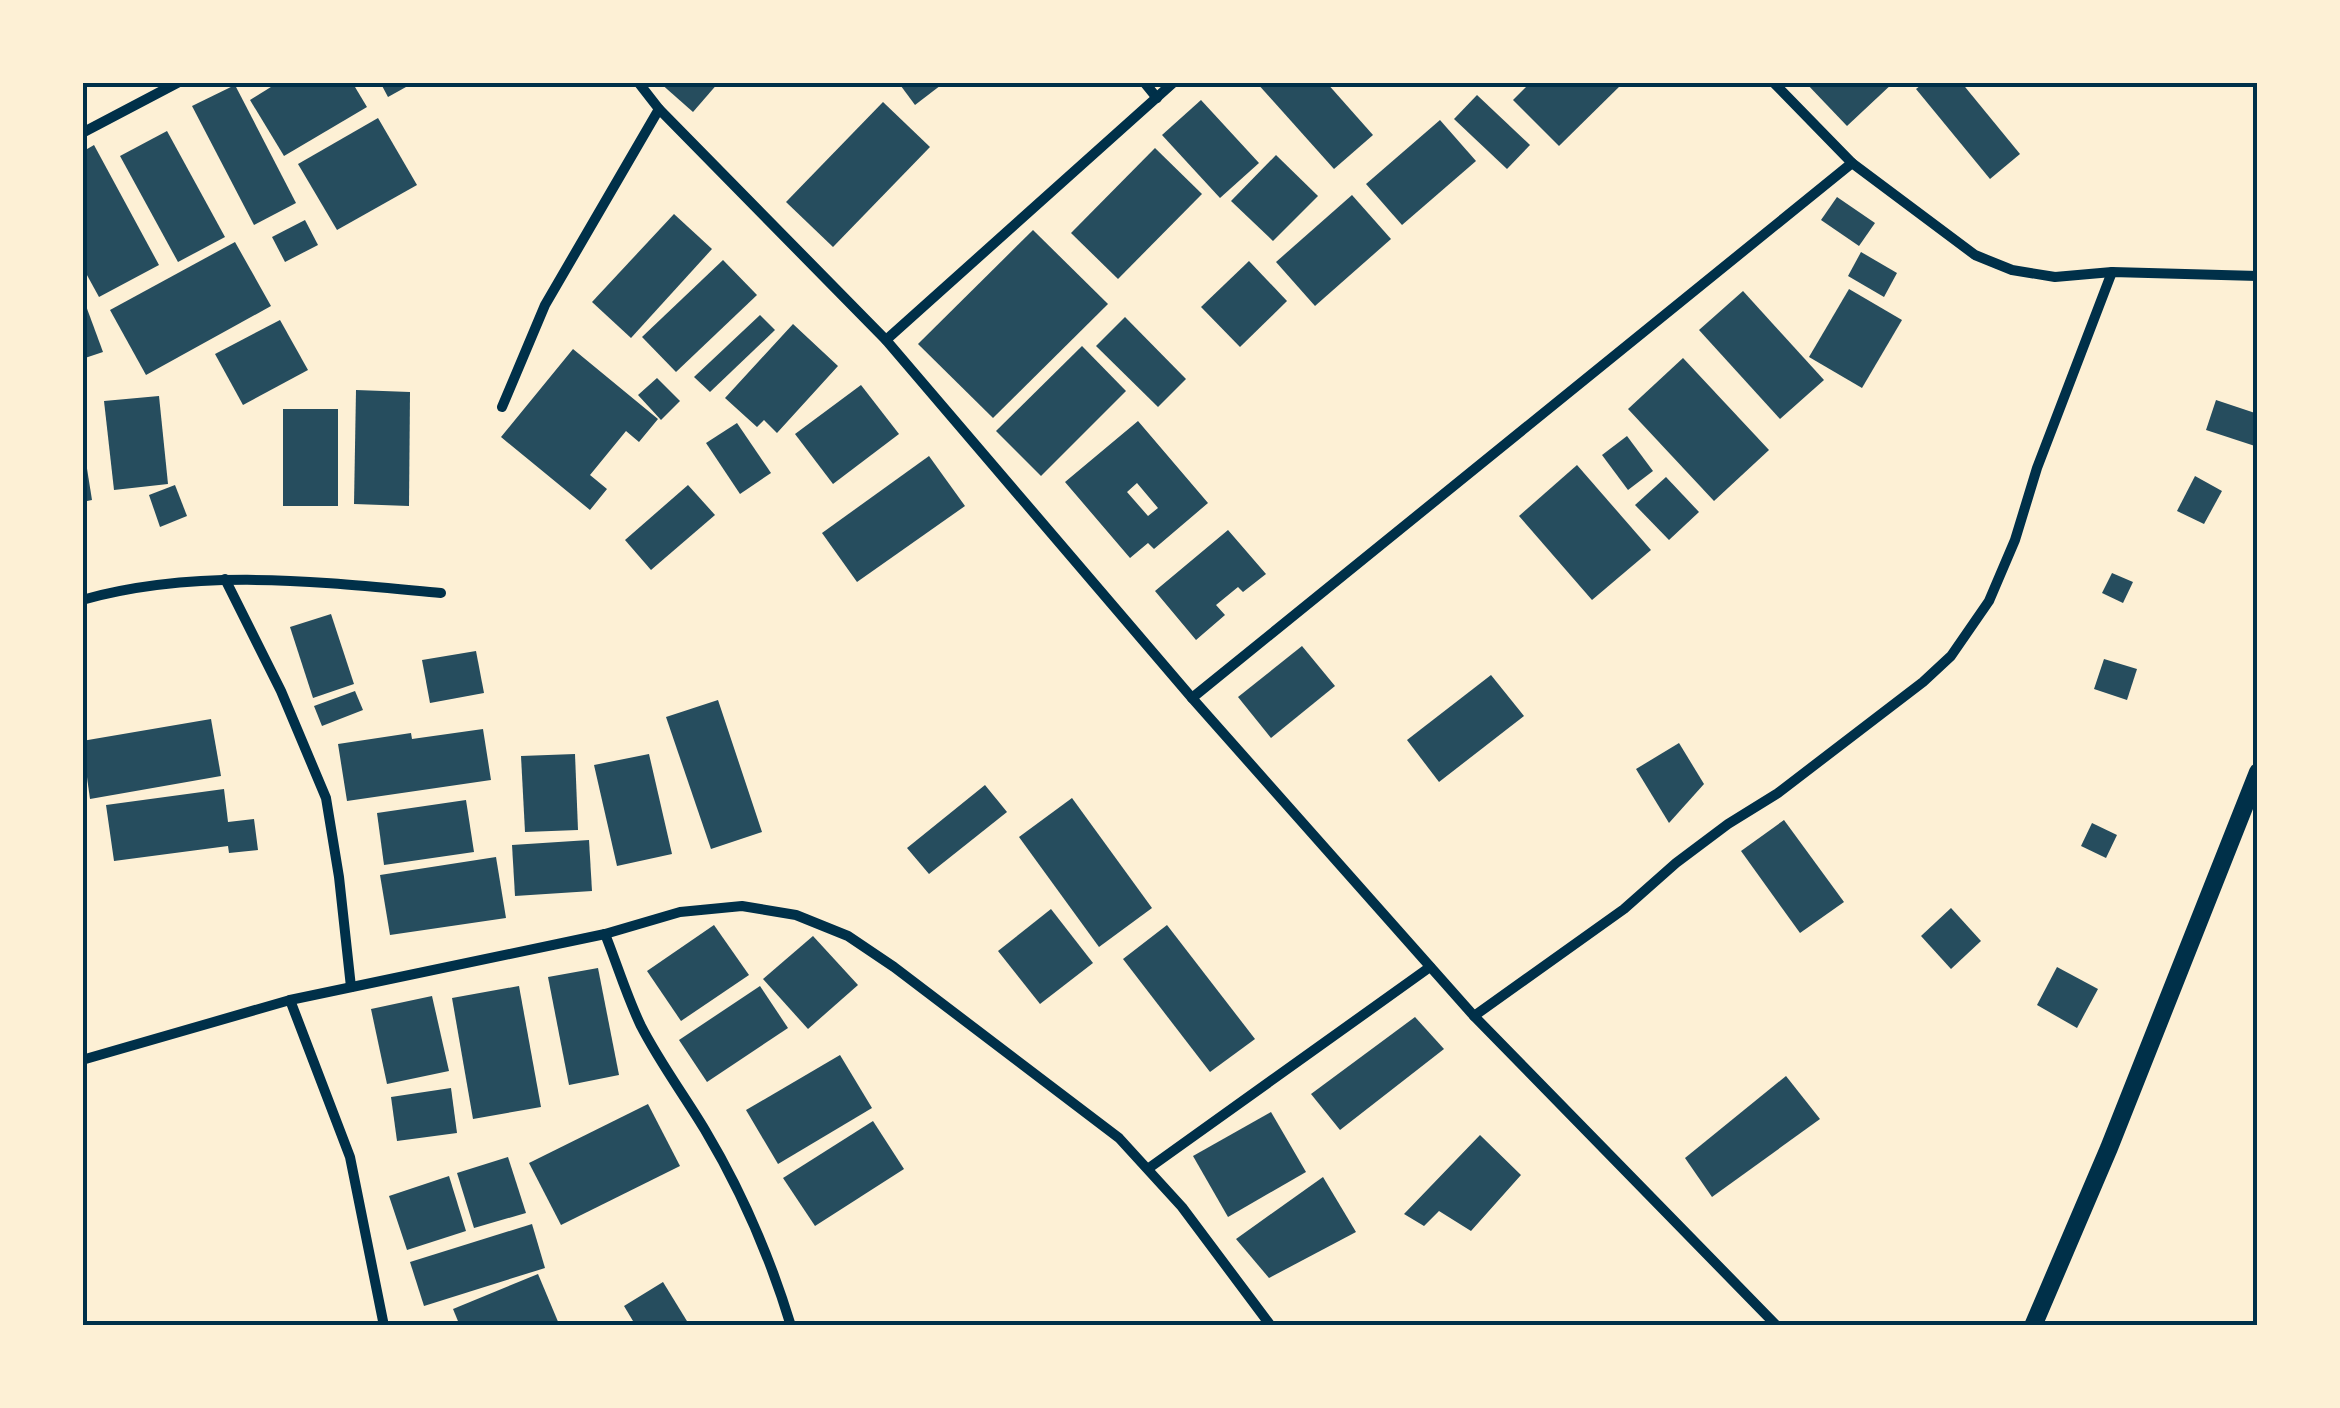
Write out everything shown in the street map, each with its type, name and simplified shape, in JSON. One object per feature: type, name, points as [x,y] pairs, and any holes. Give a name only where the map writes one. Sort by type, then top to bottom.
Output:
[{"type":"street","points":[[82,133],[179,82]]},
{"type":"street","points":[[638,82],[659,110],[886,340],[1192,698],[1474,1016],[1777,1326]]},
{"type":"street","points":[[1144,82],[1157,98]]},
{"type":"street","points":[[886,340],[1174,82]]},
{"type":"street","points":[[1774,82],[1852,163],[1976,255],[2012,270],[2055,277],[2112,272],[2258,276]]},
{"type":"street","points":[[502,408],[545,305],[659,110]]},
{"type":"street","points":[[1192,698],[1852,163]]},
{"type":"street","points":[[1474,1016],[1624,910],[1676,863],[1778,793],[1924,682],[1951,656],[1988,602],[2015,540],[2112,272]]},
{"type":"street","points":[[82,600],[124,588],[225,579],[278,578],[441,593]]},
{"type":"street","points":[[225,579],[281,691],[326,798],[351,988]]},
{"type":"street","points":[[2033,1326],[2109,1148],[2258,772]]},
{"type":"street","points":[[82,1060],[290,1000],[605,934],[680,912],[742,906],[796,915],[848,936],[894,967],[1119,1138],[1150,1168],[1271,1326]]},
{"type":"street","points":[[605,934],[640,1023],[745,1204],[777,1282],[790,1326]]},
{"type":"street","points":[[1150,1168],[1430,967]]},
{"type":"street","points":[[290,1000],[350,1157],[384,1326]]},
{"type":"building","points":[[279,82],[352,82],[367,107],[284,156],[250,100]]},
{"type":"building","points":[[380,82],[415,82],[388,97]]},
{"type":"building","points":[[659,82],[719,82],[693,112]]},
{"type":"building","points":[[898,82],[945,82],[915,105]]},
{"type":"building","points":[[1256,82],[1326,82],[1373,135],[1334,169]]},
{"type":"building","points":[[1531,82],[1624,82],[1559,146],[1513,100]]},
{"type":"building","points":[[1805,82],[1894,82],[1847,126]]},
{"type":"building","points":[[1925,82],[1961,82],[2020,154],[1990,179],[1916,89]]},
{"type":"building","points":[[235,85],[296,203],[254,225],[192,106]]},
{"type":"building","points":[[1477,95],[1530,145],[1507,169],[1454,119]]},
{"type":"building","points":[[1201,100],[1259,163],[1220,198],[1162,135]]},
{"type":"building","points":[[883,102],[930,147],[833,247],[786,202]]},
{"type":"building","points":[[378,118],[417,185],[337,230],[298,164]]},
{"type":"building","points":[[1440,120],[1476,161],[1402,225],[1366,184]]},
{"type":"building","points":[[167,131],[225,237],[178,262],[120,156]]},
{"type":"building","points":[[94,145],[159,265],[99,297],[82,266],[82,152]]},
{"type":"building","points":[[1155,148],[1202,194],[1118,279],[1071,233]]},
{"type":"building","points":[[1276,155],[1318,196],[1273,241],[1231,201]]},
{"type":"building","points":[[1352,195],[1391,239],[1315,306],[1276,262]]},
{"type":"building","points":[[1837,197],[1875,223],[1859,246],[1821,220]]},
{"type":"building","points":[[674,214],[712,249],[631,338],[592,302]]},
{"type":"building","points":[[305,220],[318,245],[285,262],[272,237]]},
{"type":"building","points":[[1033,230],[1108,304],[993,418],[918,344]]},
{"type":"building","points":[[235,242],[271,306],[146,375],[110,310]]},
{"type":"building","points":[[1861,252],[1897,273],[1884,297],[1848,276]]},
{"type":"building","points":[[723,260],[757,295],[676,372],[642,337]]},
{"type":"building","points":[[1249,261],[1287,301],[1240,347],[1201,307]]},
{"type":"building","points":[[1849,289],[1902,320],[1862,388],[1809,357]]},
{"type":"building","points":[[1743,291],[1824,380],[1780,419],[1699,330]]},
{"type":"building","points":[[82,295],[103,352],[82,359]]},
{"type":"building","points":[[760,315],[775,330],[710,392],[694,377]]},
{"type":"building","points":[[1125,317],[1186,379],[1158,407],[1096,346]]},
{"type":"building","points":[[280,320],[308,370],[243,405],[215,354]]},
{"type":"building","points":[[793,324],[838,366],[777,433],[764,420],[757,427],[725,398]]},
{"type":"building","points":[[1082,346],[1126,391],[1041,476],[996,431]]},
{"type":"building","points":[[573,349],[658,419],[639,442],[626,431],[590,475],[607,489],[590,510],[501,437]]},
{"type":"building","points":[[1683,358],[1769,450],[1714,501],[1628,409]]},
{"type":"building","points":[[657,378],[680,401],[661,420],[638,395]]},
{"type":"building","points":[[861,385],[899,434],[833,484],[795,434]]},
{"type":"building","points":[[356,390],[410,392],[409,506],[354,504]]},
{"type":"building","points":[[159,396],[168,484],[114,490],[104,401]]},
{"type":"building","points":[[2216,400],[2258,414],[2258,447],[2206,430]]},
{"type":"building","points":[[283,409],[338,409],[338,506],[283,506]]},
{"type":"building","points":[[1138,421],[1208,503],[1154,549],[1148,543],[1130,558],[1065,482]],"holes":[[[1137,483],[1158,508],[1148,516],[1127,492]]]},
{"type":"building","points":[[737,423],[771,473],[740,494],[706,443]]},
{"type":"building","points":[[1627,436],[1653,471],[1628,490],[1602,455]]},
{"type":"building","points":[[85,456],[92,500],[82,502],[82,457]]},
{"type":"building","points":[[929,456],[965,506],[857,582],[822,533]]},
{"type":"building","points":[[1577,465],[1651,550],[1592,600],[1519,516]]},
{"type":"building","points":[[2195,476],[2222,491],[2204,524],[2177,511]]},
{"type":"building","points":[[1666,477],[1699,512],[1669,540],[1635,505]]},
{"type":"building","points":[[175,485],[187,516],[160,527],[149,495]]},
{"type":"building","points":[[688,485],[715,515],[651,570],[625,540]]},
{"type":"building","points":[[1228,530],[1266,574],[1243,592],[1238,587],[1216,605],[1225,615],[1196,640],[1155,591]]},
{"type":"building","points":[[2112,573],[2133,582],[2123,603],[2102,593]]},
{"type":"building","points":[[331,614],[354,684],[313,698],[290,627]]},
{"type":"building","points":[[1302,646],[1335,686],[1271,738],[1238,697]]},
{"type":"building","points":[[476,651],[484,693],[430,703],[422,660]]},
{"type":"building","points":[[2104,659],[2137,669],[2127,700],[2094,689]]},
{"type":"building","points":[[1491,675],[1524,716],[1439,782],[1407,740]]},
{"type":"building","points":[[355,691],[363,710],[322,726],[314,706]]},
{"type":"building","points":[[718,700],[762,832],[711,849],[666,717]]},
{"type":"building","points":[[211,719],[221,776],[90,799],[82,741]]},
{"type":"building","points":[[483,729],[491,780],[347,801],[338,744],[411,733],[412,739]]},
{"type":"building","points":[[1679,743],[1704,784],[1669,823],[1636,769]]},
{"type":"building","points":[[575,754],[578,830],[525,832],[521,756]]},
{"type":"building","points":[[649,754],[672,854],[617,866],[594,765]]},
{"type":"building","points":[[985,785],[1007,812],[929,874],[907,848]]},
{"type":"building","points":[[224,789],[228,822],[254,819],[258,850],[229,853],[228,846],[114,861],[106,805]]},
{"type":"building","points":[[1072,798],[1152,908],[1099,947],[1019,837]]},
{"type":"building","points":[[466,800],[474,852],[384,865],[377,813]]},
{"type":"building","points":[[1784,820],[1844,902],[1800,933],[1741,851]]},
{"type":"building","points":[[2092,823],[2117,835],[2106,858],[2081,846]]},
{"type":"building","points":[[589,840],[592,891],[515,896],[512,845]]},
{"type":"building","points":[[496,857],[506,918],[390,935],[380,875]]},
{"type":"building","points":[[1951,908],[1981,941],[1951,969],[1921,936]]},
{"type":"building","points":[[1051,909],[1093,963],[1040,1004],[998,951]]},
{"type":"building","points":[[714,925],[749,975],[681,1021],[647,971]]},
{"type":"building","points":[[1167,925],[1255,1039],[1210,1072],[1123,959]]},
{"type":"building","points":[[813,936],[858,985],[808,1029],[763,979]]},
{"type":"building","points":[[2057,967],[2098,989],[2077,1028],[2037,1005]]},
{"type":"building","points":[[598,968],[619,1075],[569,1085],[548,977]]},
{"type":"building","points":[[519,986],[541,1107],[473,1119],[452,998]]},
{"type":"building","points":[[760,986],[788,1028],[707,1082],[679,1040]]},
{"type":"building","points":[[432,996],[449,1071],[387,1084],[371,1009]]},
{"type":"building","points":[[1415,1017],[1444,1049],[1340,1130],[1311,1094]]},
{"type":"building","points":[[840,1055],[872,1108],[778,1164],[746,1110]]},
{"type":"building","points":[[1786,1076],[1820,1119],[1712,1197],[1685,1158]]},
{"type":"building","points":[[451,1088],[457,1133],[397,1141],[391,1097]]},
{"type":"building","points":[[648,1104],[680,1166],[561,1225],[529,1163]]},
{"type":"building","points":[[1271,1112],[1306,1172],[1228,1217],[1193,1156]]},
{"type":"building","points":[[873,1121],[904,1169],[815,1226],[783,1178]]},
{"type":"building","points":[[1480,1135],[1521,1175],[1471,1231],[1439,1211],[1424,1226],[1404,1214]]},
{"type":"building","points":[[508,1157],[526,1213],[474,1228],[457,1173]]},
{"type":"building","points":[[449,1176],[466,1231],[407,1250],[389,1196]]},
{"type":"building","points":[[1323,1177],[1356,1232],[1269,1278],[1236,1239]]},
{"type":"building","points":[[532,1224],[545,1268],[424,1306],[410,1262]]},
{"type":"building","points":[[538,1274],[559,1324],[460,1326],[453,1309]]},
{"type":"building","points":[[663,1282],[690,1326],[636,1326],[624,1306]]}]
